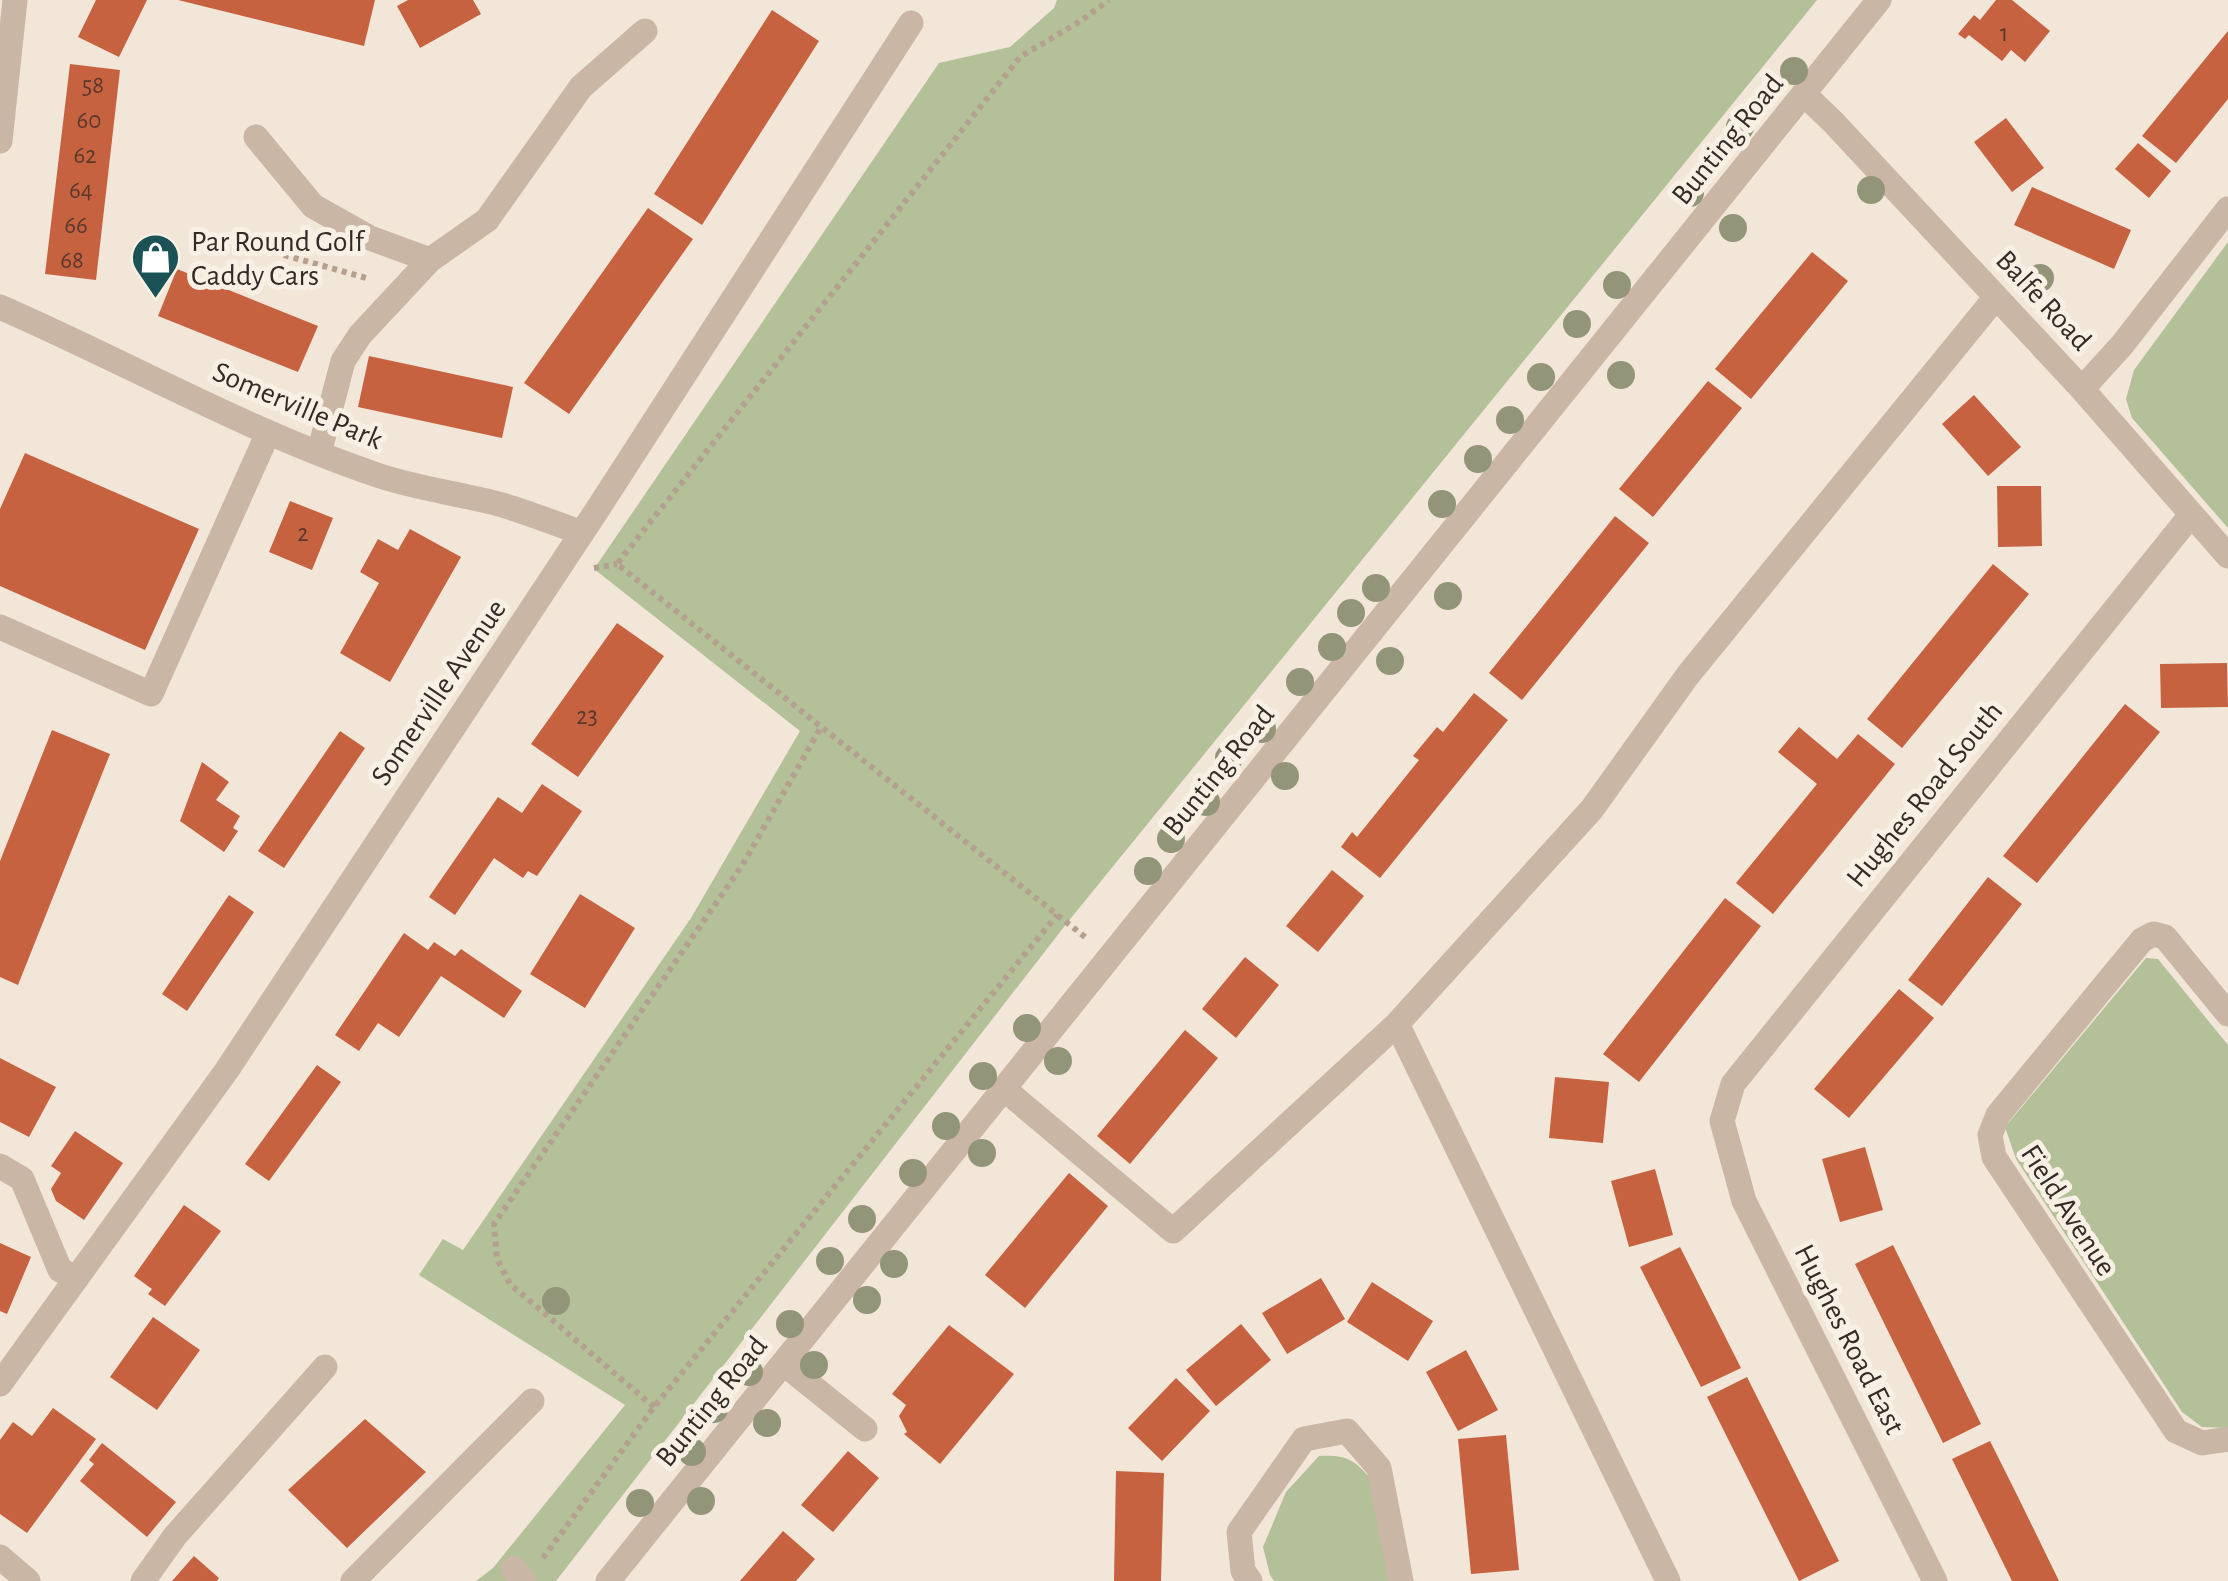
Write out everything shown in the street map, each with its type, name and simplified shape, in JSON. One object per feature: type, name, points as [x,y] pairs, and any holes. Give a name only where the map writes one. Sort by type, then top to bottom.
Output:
[{"type":"street","points":[[0,141],[15,0]]},
{"type":"street","name":"Bunting Road","points":[[608,1581],[1880,0]]},
{"type":"street","name":"Somerville Avenue","points":[[3,1372],[226,1070],[582,534],[911,23]]},
{"type":"street","points":[[320,453],[343,360],[360,335],[430,260],[487,220],[580,87],[645,31]]},
{"type":"street","name":"Balfe Road","points":[[1805,95],[2082,389],[2228,556]]},
{"type":"street","points":[[256,137],[314,206],[370,238],[430,260]]},
{"type":"street","points":[[2082,389],[2122,346],[2228,209]]},
{"type":"street","points":[[1004,1088],[1173,1231],[1397,1024],[1592,809],[1688,675],[1996,297]]},
{"type":"street","name":"Somerville Park","points":[[0,307],[320,453],[380,476],[499,504],[582,534]]},
{"type":"street","points":[[0,627],[150,694],[268,432]]},
{"type":"street","name":"Hughes Road South","points":[[1722,1122],[1733,1084],[2191,515]]},
{"type":"street","name":"Field Avenue","points":[[2228,1014],[2165,938],[2153,934],[2142,940],[1998,1115],[1990,1135],[1994,1157],[2176,1432],[2202,1443],[2228,1439]]},
{"type":"street","points":[[1397,1024],[1668,1581]]},
{"type":"street","name":"Hughes Road East","points":[[1722,1122],[1744,1201],[1935,1581]]},
{"type":"street","points":[[0,1166],[22,1179],[60,1270],[76,1278]]},
{"type":"street","points":[[783,1362],[865,1429]]},
{"type":"street","points":[[143,1581],[176,1536],[325,1368]]},
{"type":"street","points":[[353,1581],[532,1400]]},
{"type":"street","points":[[1250,1581],[1243,1571],[1239,1532],[1304,1438],[1347,1431],[1379,1468],[1401,1581]]},
{"type":"street","points":[[0,1557],[28,1581]]},
{"type":"path","points":[[1085,937],[617,564],[1020,56],[1080,22],[1109,0]]},
{"type":"path","points":[[284,255],[403,288]]},
{"type":"path","points":[[654,1408],[510,1284],[497,1259],[494,1224],[743,864],[822,727]]},
{"type":"path","points":[[523,1574],[1057,915]]},
{"type":"green space","points":[[1057,0],[1817,0],[1067,923],[556,1581],[476,1581],[493,1568],[625,1405],[419,1275],[443,1239],[463,1250],[691,918],[800,731],[594,569],[939,63],[1010,47],[1054,8]]},
{"type":"green space","points":[[2228,242],[2228,528],[2132,418],[2126,399],[2134,370]]},
{"type":"green space","points":[[2146,958],[2158,959],[2228,1045],[2228,1428],[2202,1427],[2182,1412],[2016,1159],[2005,1127]]},
{"type":"green space","points":[[1319,1456],[1348,1459],[1370,1478],[1393,1581],[1274,1581],[1270,1575],[1263,1547],[1286,1492]]},
{"type":"building","points":[[96,0],[147,0],[119,57],[78,37]]},
{"type":"building","points":[[178,0],[375,0],[364,46]]},
{"type":"building","points":[[408,0],[473,0],[481,14],[420,48],[397,6]]},
{"type":"building","points":[[1996,0],[2012,0],[2050,31],[2025,62],[2011,50],[2002,61],[1969,35],[1965,39],[1958,34],[1974,15],[1980,20]]},
{"type":"building","points":[[772,10],[819,41],[702,225],[654,194]]},
{"type":"building","points":[[2228,31],[2228,99],[2176,163],[2142,136]]},
{"type":"building","points":[[70,64],[120,70],[96,280],[45,274]]},
{"type":"building","points":[[2006,118],[2044,168],[2012,192],[1974,142]]},
{"type":"building","points":[[2138,143],[2171,171],[2149,198],[2115,169]]},
{"type":"building","points":[[2032,187],[2131,230],[2114,269],[2014,225]]},
{"type":"building","points":[[648,208],[693,239],[569,414],[524,383]]},
{"type":"building","points":[[1812,252],[1848,281],[1751,399],[1715,369]]},
{"type":"building","points":[[177,269],[318,326],[298,372],[158,316]]},
{"type":"building","points":[[369,356],[513,387],[502,438],[358,407]]},
{"type":"building","points":[[1708,381],[1742,408],[1653,517],[1619,489]]},
{"type":"building","points":[[1974,395],[2021,447],[1988,476],[1942,424]]},
{"type":"building","points":[[25,453],[199,529],[145,650],[0,586],[0,509]]},
{"type":"building","points":[[1997,486],[2041,486],[2042,546],[1998,547]]},
{"type":"building","points":[[290,501],[333,518],[312,570],[269,552]]},
{"type":"building","points":[[1615,516],[1649,543],[1522,700],[1489,673]]},
{"type":"building","points":[[410,529],[461,557],[390,682],[340,653],[379,583],[360,572],[378,539],[398,550]]},
{"type":"building","points":[[1993,564],[2029,594],[1902,748],[1867,719]]},
{"type":"building","points":[[617,623],[664,656],[578,777],[531,744]]},
{"type":"building","points":[[2227,663],[2228,707],[2161,708],[2160,664]]},
{"type":"building","points":[[1474,693],[1508,720],[1380,878],[1341,847],[1352,832],[1357,837],[1419,760],[1413,756],[1437,727],[1443,732]]},
{"type":"building","points":[[2125,704],[2160,732],[2037,883],[2003,856]]},
{"type":"building","points":[[1799,727],[1837,759],[1858,734],[1895,764],[1773,914],[1736,883],[1817,784],[1778,752]]},
{"type":"building","points":[[52,730],[110,754],[18,985],[0,977],[0,861]]},
{"type":"building","points":[[340,731],[365,748],[284,868],[258,851]]},
{"type":"building","points":[[202,762],[229,782],[216,800],[240,816],[233,828],[238,831],[224,852],[180,821]]},
{"type":"building","points":[[542,784],[582,811],[537,876],[528,871],[523,878],[494,858],[455,915],[429,897],[498,797],[522,813]]},
{"type":"building","points":[[1332,870],[1364,896],[1318,952],[1286,926]]},
{"type":"building","points":[[1988,877],[2022,904],[1942,1006],[1908,980]]},
{"type":"building","points":[[580,894],[635,928],[585,1008],[530,974]]},
{"type":"building","points":[[229,895],[254,912],[187,1011],[162,994]]},
{"type":"building","points":[[1725,898],[1761,926],[1639,1082],[1603,1054]]},
{"type":"building","points":[[404,933],[428,950],[434,942],[455,956],[461,949],[522,991],[504,1018],[441,976],[399,1037],[378,1023],[359,1051],[335,1035]]},
{"type":"building","points":[[1245,957],[1279,985],[1236,1038],[1202,1009]]},
{"type":"building","points":[[1899,989],[1934,1018],[1849,1118],[1814,1089]]},
{"type":"building","points":[[1185,1030],[1218,1058],[1130,1164],[1097,1136]]},
{"type":"building","points":[[0,1058],[56,1087],[29,1137],[0,1122]]},
{"type":"building","points":[[317,1065],[341,1082],[269,1181],[245,1164]]},
{"type":"building","points":[[1555,1077],[1609,1082],[1603,1143],[1549,1138]]},
{"type":"building","points":[[75,1131],[123,1163],[84,1220],[56,1201],[51,1189],[61,1173],[51,1166]]},
{"type":"building","points":[[1865,1147],[1883,1210],[1840,1222],[1822,1159]]},
{"type":"building","points":[[1655,1169],[1673,1235],[1629,1247],[1611,1181]]},
{"type":"building","points":[[1069,1173],[1108,1206],[1025,1308],[985,1275]]},
{"type":"building","points":[[184,1205],[221,1231],[165,1306],[148,1294],[152,1289],[134,1276]]},
{"type":"building","points":[[0,1243],[31,1257],[7,1314],[0,1311]]},
{"type":"building","points":[[1893,1245],[1981,1424],[1943,1443],[1855,1264]]},
{"type":"building","points":[[1680,1247],[1741,1368],[1701,1387],[1640,1267]]},
{"type":"building","points":[[1321,1278],[1345,1319],[1287,1354],[1262,1313]]},
{"type":"building","points":[[1372,1282],[1433,1321],[1408,1361],[1347,1322]]},
{"type":"building","points":[[153,1317],[200,1350],[157,1410],[110,1377]]},
{"type":"building","points":[[1241,1324],[1271,1360],[1216,1406],[1186,1370]]},
{"type":"building","points":[[949,1325],[1014,1374],[940,1464],[904,1434],[907,1432],[899,1416],[906,1405],[892,1394]]},
{"type":"building","points":[[1466,1350],[1498,1410],[1458,1431],[1426,1372]]},
{"type":"building","points":[[1747,1377],[1839,1561],[1799,1581],[1707,1397]]},
{"type":"building","points":[[1176,1378],[1210,1411],[1162,1461],[1128,1428]]},
{"type":"building","points":[[53,1408],[96,1439],[27,1533],[0,1514],[0,1440],[13,1422],[32,1436]]},
{"type":"building","points":[[365,1419],[426,1472],[347,1548],[288,1490]]},
{"type":"building","points":[[1506,1435],[1519,1570],[1471,1574],[1458,1439]]},
{"type":"building","points":[[1990,1441],[2059,1581],[2012,1581],[1952,1459]]},
{"type":"building","points":[[102,1443],[176,1502],[147,1537],[80,1481],[94,1464],[89,1460]]},
{"type":"building","points":[[848,1451],[879,1478],[833,1532],[801,1505]]},
{"type":"building","points":[[1116,1471],[1164,1473],[1161,1581],[1114,1581]]},
{"type":"building","points":[[783,1531],[815,1559],[796,1581],[740,1581]]},
{"type":"building","points":[[194,1556],[219,1578],[217,1581],[172,1581]]},
{"type":"place","name":"Par Round Golf Caddy Cars","points":[[156,300]]}]
